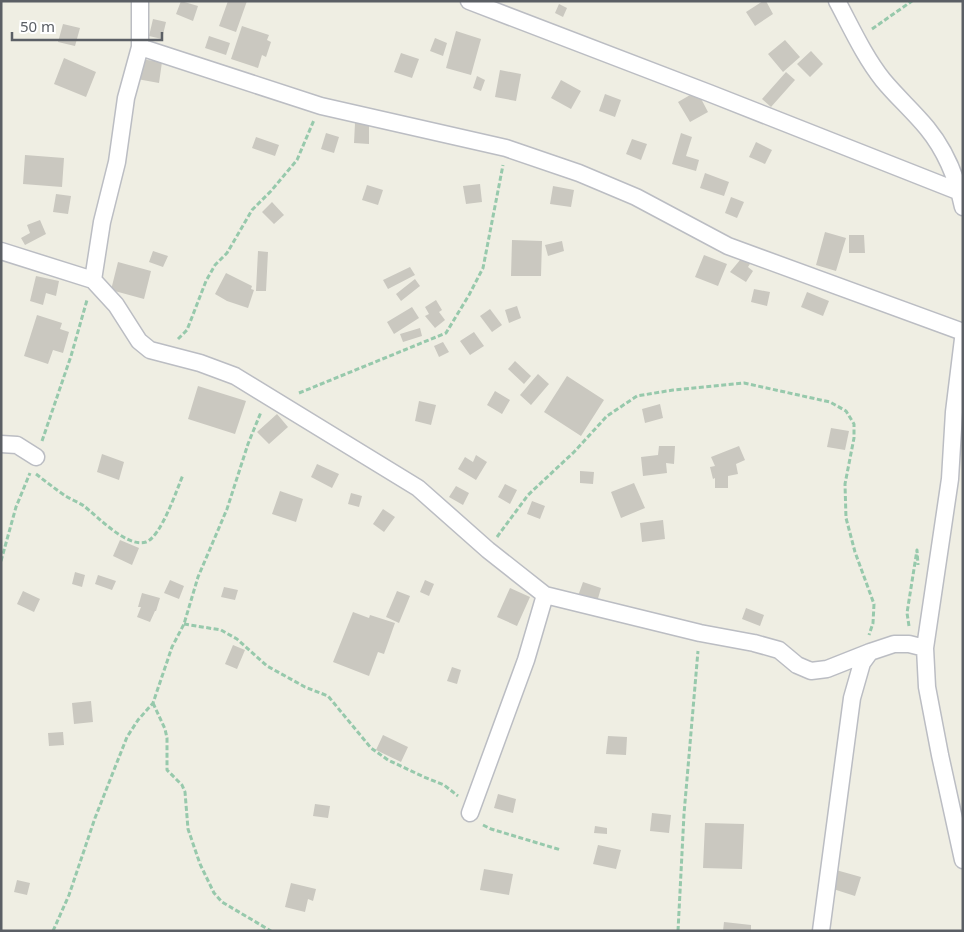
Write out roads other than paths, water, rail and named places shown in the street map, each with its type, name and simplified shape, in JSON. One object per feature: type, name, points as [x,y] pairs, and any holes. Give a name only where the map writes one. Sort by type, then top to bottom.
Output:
[{"type":"street","points":[[93,280],[102,222],[117,162],[126,98],[140,47],[140,1]]},
{"type":"street","points":[[469,1],[709,93],[961,200]]},
{"type":"street","points":[[836,1],[882,79],[928,129],[946,158],[961,200]]},
{"type":"street","points":[[140,47],[321,106],[506,148],[579,173],[636,197],[728,246],[963,332]]},
{"type":"street","points":[[1,252],[93,280],[116,305],[139,341],[150,350],[200,363],[235,376],[418,488],[488,550],[544,595],[779,650],[797,665],[811,671],[827,669],[894,644],[919,646]]},
{"type":"street","points":[[963,339],[954,412],[950,479],[939,556],[919,646],[963,860]]},
{"type":"street","points":[[1,444],[17,445],[36,456]]},
{"type":"street","points":[[470,813],[526,660],[544,595]]},
{"type":"street","points":[[821,931],[852,698],[866,654]]}]
